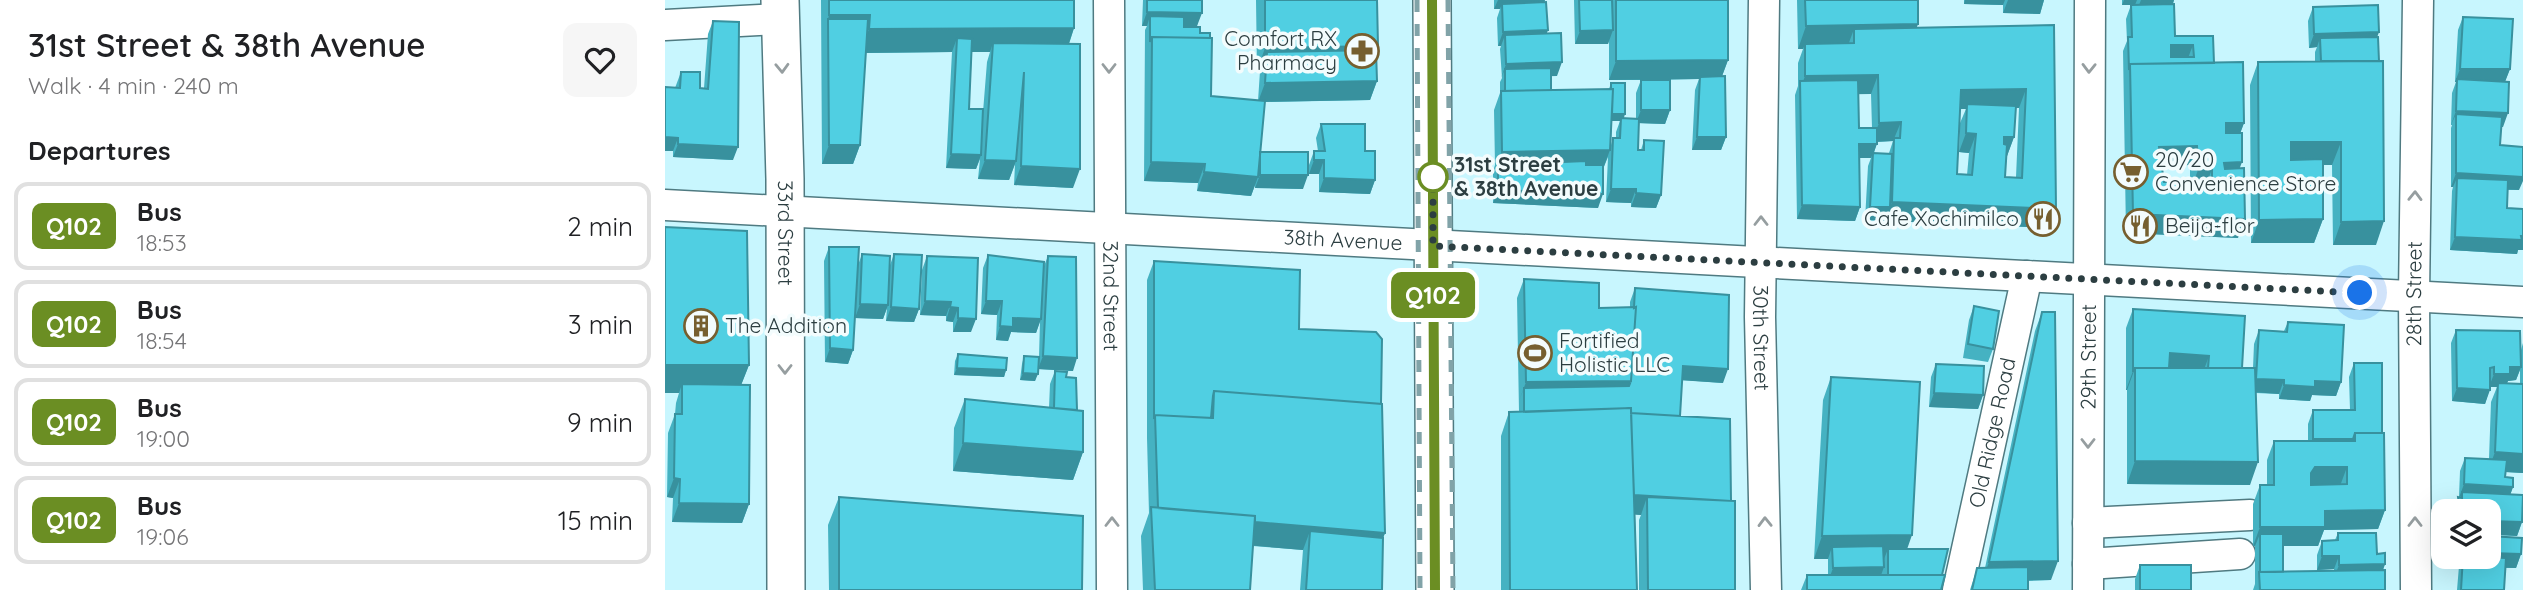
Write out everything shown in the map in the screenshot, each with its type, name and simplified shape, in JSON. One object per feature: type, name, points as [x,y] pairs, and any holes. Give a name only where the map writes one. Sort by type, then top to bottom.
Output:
[{"type":"main road","points":[[1432,0],[1435,590]]},
{"type":"main road","name":"33rd Street","points":[[780,10],[785,211],[786,590]]},
{"type":"street","name":"32nd Street","points":[[1109,0],[1112,590]]},
{"type":"street","name":"30th Street","points":[[1764,0],[1761,261],[1766,590]]},
{"type":"street","name":"29th Street","points":[[2088,577],[2090,0]]},
{"type":"street","name":"28th Street","points":[[2416,590],[2414,296],[2418,0]]},
{"type":"street","points":[[665,25],[780,10]]},
{"type":"street","name":"38th Avenue","points":[[665,205],[2523,302]]},
{"type":"street","name":"Old Ridge Road","points":[[1958,590],[2027,276]]},
{"type":"street","points":[[2088,523],[2250,515]]},
{"type":"street","points":[[2088,577],[2240,554]]},
{"type":"building","points":[[829,0],[1074,0],[1074,28],[869,29],[870,15],[829,15]]},
{"type":"building","points":[[1147,0],[1202,0],[1202,13],[1147,12]]},
{"type":"building","points":[[1265,0],[1377,0],[1378,46],[1265,48]]},
{"type":"building","points":[[1579,0],[1612,0],[1613,30],[1580,31]]},
{"type":"building","points":[[1616,0],[1728,0],[1728,60],[1616,61]]},
{"type":"building","points":[[1805,0],[1918,0],[1918,24],[1806,26]]},
{"type":"building","points":[[1546,2],[1548,30],[1503,32],[1502,4]]},
{"type":"building","points":[[2174,4],[2175,36],[2213,36],[2214,63],[2130,64],[2129,70],[2131,5]],"holes":[[[2171,45],[2193,45],[2194,57],[2171,57]]]},
{"type":"building","points":[[2378,5],[2379,32],[2314,34],[2313,7]]},
{"type":"building","points":[[1150,16],[1184,17],[1184,27],[1200,27],[1200,33],[1210,33],[1210,38],[1152,37],[1150,42]]},
{"type":"building","points":[[2463,17],[2513,19],[2510,69],[2460,69]]},
{"type":"building","points":[[828,19],[868,19],[860,145],[829,145]]},
{"type":"building","points":[[713,21],[739,22],[738,147],[678,144],[678,138],[665,137],[665,87],[680,88],[681,72],[700,72],[700,88],[708,89]]},
{"type":"building","points":[[2054,25],[2056,209],[1892,202],[1894,138],[1900,138],[1901,122],[1879,123],[1878,75],[1805,76],[1805,44],[1854,43],[1854,29]],"holes":[[[2026,89],[2022,178],[2005,177],[2007,145],[2004,144],[2004,137],[2014,137],[2016,106],[1967,104],[1966,133],[1976,134],[1972,175],[1957,174],[1961,90]]]},
{"type":"building","points":[[1561,33],[1562,62],[1506,64],[1505,35]]},
{"type":"building","points":[[1152,37],[1212,38],[1211,96],[1265,101],[1258,177],[1204,172],[1205,164],[1151,162]]},
{"type":"building","points":[[2378,37],[2379,61],[2321,61],[2320,38]]},
{"type":"building","points":[[957,38],[972,39],[969,109],[983,109],[981,155],[951,154]]},
{"type":"building","points":[[993,43],[1080,44],[1080,169],[1021,166],[1024,72],[1016,161],[985,160]]},
{"type":"building","points":[[1376,50],[1377,81],[1265,83],[1267,52]]},
{"type":"building","points":[[2383,61],[2384,221],[2341,222],[2341,142],[2291,142],[2291,160],[2323,159],[2323,219],[2259,220],[2258,62]]},
{"type":"building","points":[[2243,62],[2244,123],[2226,123],[2226,133],[2242,133],[2242,162],[2224,163],[2225,169],[2244,168],[2245,219],[2133,214],[2130,64]],"holes":[[[2197,146],[2198,170],[2212,169],[2212,181],[2164,182],[2159,147]]]},
{"type":"building","points":[[1551,68],[1551,90],[1505,91],[1505,69]]},
{"type":"building","points":[[1725,76],[1726,137],[1697,137],[1700,77]]},
{"type":"building","points":[[2457,79],[2509,82],[2508,113],[2456,111]]},
{"type":"building","points":[[1641,80],[1670,80],[1670,110],[1641,110]]},
{"type":"building","points":[[1858,80],[1859,128],[1877,128],[1877,144],[1859,144],[1860,207],[1802,205],[1800,81]]},
{"type":"building","points":[[1611,83],[1625,83],[1625,114],[1612,114]]},
{"type":"building","points":[[1613,89],[1610,150],[1502,152],[1501,91]]},
{"type":"building","points":[[2456,114],[2502,117],[2500,145],[2523,147],[2523,177],[2456,173]]},
{"type":"building","points":[[1621,118],[1639,119],[1638,150],[1644,150],[1644,140],[1664,141],[1661,195],[1636,193],[1636,189],[1611,189],[1613,138],[1620,138]]},
{"type":"building","points":[[1321,124],[1365,124],[1365,151],[1375,151],[1375,180],[1324,178],[1324,160],[1314,160],[1314,151],[1325,151]]},
{"type":"building","points":[[1260,152],[1308,152],[1308,175],[1260,175]]},
{"type":"building","points":[[1873,153],[1892,154],[1890,207],[1870,207]]},
{"type":"building","points":[[1539,157],[1540,163],[1586,161],[1586,165],[1603,165],[1603,194],[1498,190],[1498,158]]},
{"type":"building","points":[[2457,178],[2508,180],[2507,208],[2523,209],[2522,240],[2455,237]]},
{"type":"building","name":"The Addition","points":[[665,227],[747,231],[749,365],[665,365]]},
{"type":"building","points":[[829,247],[859,247],[853,350],[830,348]]},
{"type":"building","points":[[862,254],[890,256],[888,305],[860,304]]},
{"type":"building","points":[[894,254],[922,255],[919,309],[891,307]]},
{"type":"building","points":[[988,255],[1044,262],[1041,319],[1013,318],[1013,327],[1000,326],[1002,301],[986,301]]},
{"type":"building","points":[[927,256],[978,258],[976,319],[958,318],[958,308],[950,307],[951,302],[925,301]]},
{"type":"building","points":[[1048,256],[1076,257],[1077,358],[1043,356]]},
{"type":"building","points":[[1154,261],[1300,270],[1299,329],[1376,332],[1382,339],[1381,404],[1214,391],[1211,418],[1155,415],[1154,419]]},
{"type":"building","points":[[1524,279],[1599,283],[1599,308],[1636,307],[1631,381],[1526,382]]},
{"type":"building","points":[[1635,288],[1729,295],[1728,369],[1683,366],[1680,416],[1631,413],[1631,408],[1524,412],[1524,388],[1629,386],[1636,307],[1634,308]]},
{"type":"building","points":[[1974,306],[1999,311],[1993,349],[1968,344]]},
{"type":"building","points":[[2133,309],[2245,316],[2242,368],[2208,368],[2209,356],[2170,353],[2169,368],[2135,368],[2133,371]]},
{"type":"building","points":[[2042,312],[2055,312],[2058,561],[1989,562]]},
{"type":"building","points":[[2288,322],[2344,325],[2341,382],[2315,381],[2315,387],[2284,385],[2284,380],[2256,379],[2259,330],[2287,332]]},
{"type":"building","points":[[2456,330],[2520,331],[2521,367],[2510,367],[2510,374],[2494,374],[2494,367],[2490,368],[2490,390],[2457,388]]},
{"type":"building","points":[[958,354],[1007,358],[1006,370],[957,368]]},
{"type":"building","points":[[1024,356],[1039,357],[1038,374],[1023,373]]},
{"type":"building","points":[[2354,363],[2382,363],[2382,433],[2355,433],[2353,439],[2313,439],[2313,410],[2355,410]]},
{"type":"building","points":[[1936,364],[1984,366],[1983,395],[1934,393]]},
{"type":"building","points":[[2135,368],[2255,368],[2258,462],[2135,461]]},
{"type":"building","points":[[1055,371],[1067,372],[1066,377],[1076,378],[1077,410],[1054,408]]},
{"type":"building","points":[[1831,377],[1920,382],[1912,535],[1822,536]]},
{"type":"building","points":[[2498,383],[2523,384],[2523,454],[2495,452]]},
{"type":"building","points":[[682,384],[750,385],[749,504],[679,503],[680,479],[674,478],[675,414],[682,414]]},
{"type":"building","points":[[1214,391],[1382,404],[1385,533],[1255,522],[1255,516],[1158,508],[1155,415],[1213,418]]},
{"type":"building","points":[[965,399],[1083,411],[1083,452],[963,443]]},
{"type":"building","points":[[1631,408],[1637,590],[1510,590],[1509,412]]},
{"type":"building","points":[[1631,413],[1730,419],[1731,501],[1634,495]]},
{"type":"building","points":[[2355,433],[2384,433],[2385,510],[2325,511],[2325,527],[2260,527],[2260,485],[2274,485],[2274,441],[2355,441]],"holes":[[[2315,467],[2347,467],[2347,484],[2311,485],[2311,473]]]},
{"type":"building","points":[[2465,458],[2507,460],[2505,477],[2513,478],[2513,487],[2464,484]]},
{"type":"building","points":[[2462,492],[2523,495],[2522,522],[2501,521],[2501,499],[2458,499],[2458,497],[2462,498]]},
{"type":"building","points":[[839,497],[1083,516],[1082,590],[839,590]]},
{"type":"building","points":[[1647,497],[1735,501],[1735,590],[1648,590]]},
{"type":"building","points":[[1151,507],[1255,516],[1250,590],[1155,590]]},
{"type":"building","points":[[1310,531],[1383,538],[1382,590],[1306,590]]},
{"type":"building","points":[[2338,533],[2376,533],[2377,554],[2385,553],[2385,564],[2339,565],[2339,556],[2322,556],[2322,541],[2338,540]]},
{"type":"building","points":[[2260,534],[2283,534],[2283,572],[2260,572]]},
{"type":"building","points":[[2501,537],[2522,538],[2521,554],[2501,553]]},
{"type":"building","points":[[1883,546],[1884,567],[1833,568],[1832,547]]},
{"type":"building","points":[[1888,549],[1948,549],[1942,575],[1888,575]]},
{"type":"building","points":[[2501,558],[2506,558],[2504,590],[2461,590],[2462,569],[2501,569]]},
{"type":"building","points":[[2140,565],[2191,565],[2191,590],[2140,590]]},
{"type":"building","points":[[2028,567],[2028,590],[1972,590],[1977,568]]},
{"type":"building","points":[[2385,570],[2385,590],[2260,590],[2259,572]]},
{"type":"building","points":[[1807,575],[1945,575],[1941,590],[1807,590]]},
{"type":"railway","points":[[1417,0],[1420,590]]},
{"type":"railway","points":[[1434,0],[1438,590]]},
{"type":"railway","points":[[1448,0],[1453,590]]},
{"type":"bus line","name":"Q102","points":[[1432,0],[1435,590]]},
{"type":"place","name":"Comfort RX Pharmacy","points":[[1362,51]]},
{"type":"place","name":"20/20 Convenience Store","points":[[2131,172]]},
{"type":"place","name":"31st Street & 38th Avenue","points":[[1433,177]]},
{"type":"place","name":"Cafe Xochimilco","points":[[2043,219]]},
{"type":"place","name":"Beija-flor","points":[[2140,226]]},
{"type":"place","name":"The Addition","points":[[701,326]]},
{"type":"place","name":"Fortified Holistic LLC","points":[[1535,353]]},
{"type":"route","points":[[1433,177],[1433,246],[2360,293]]}]
